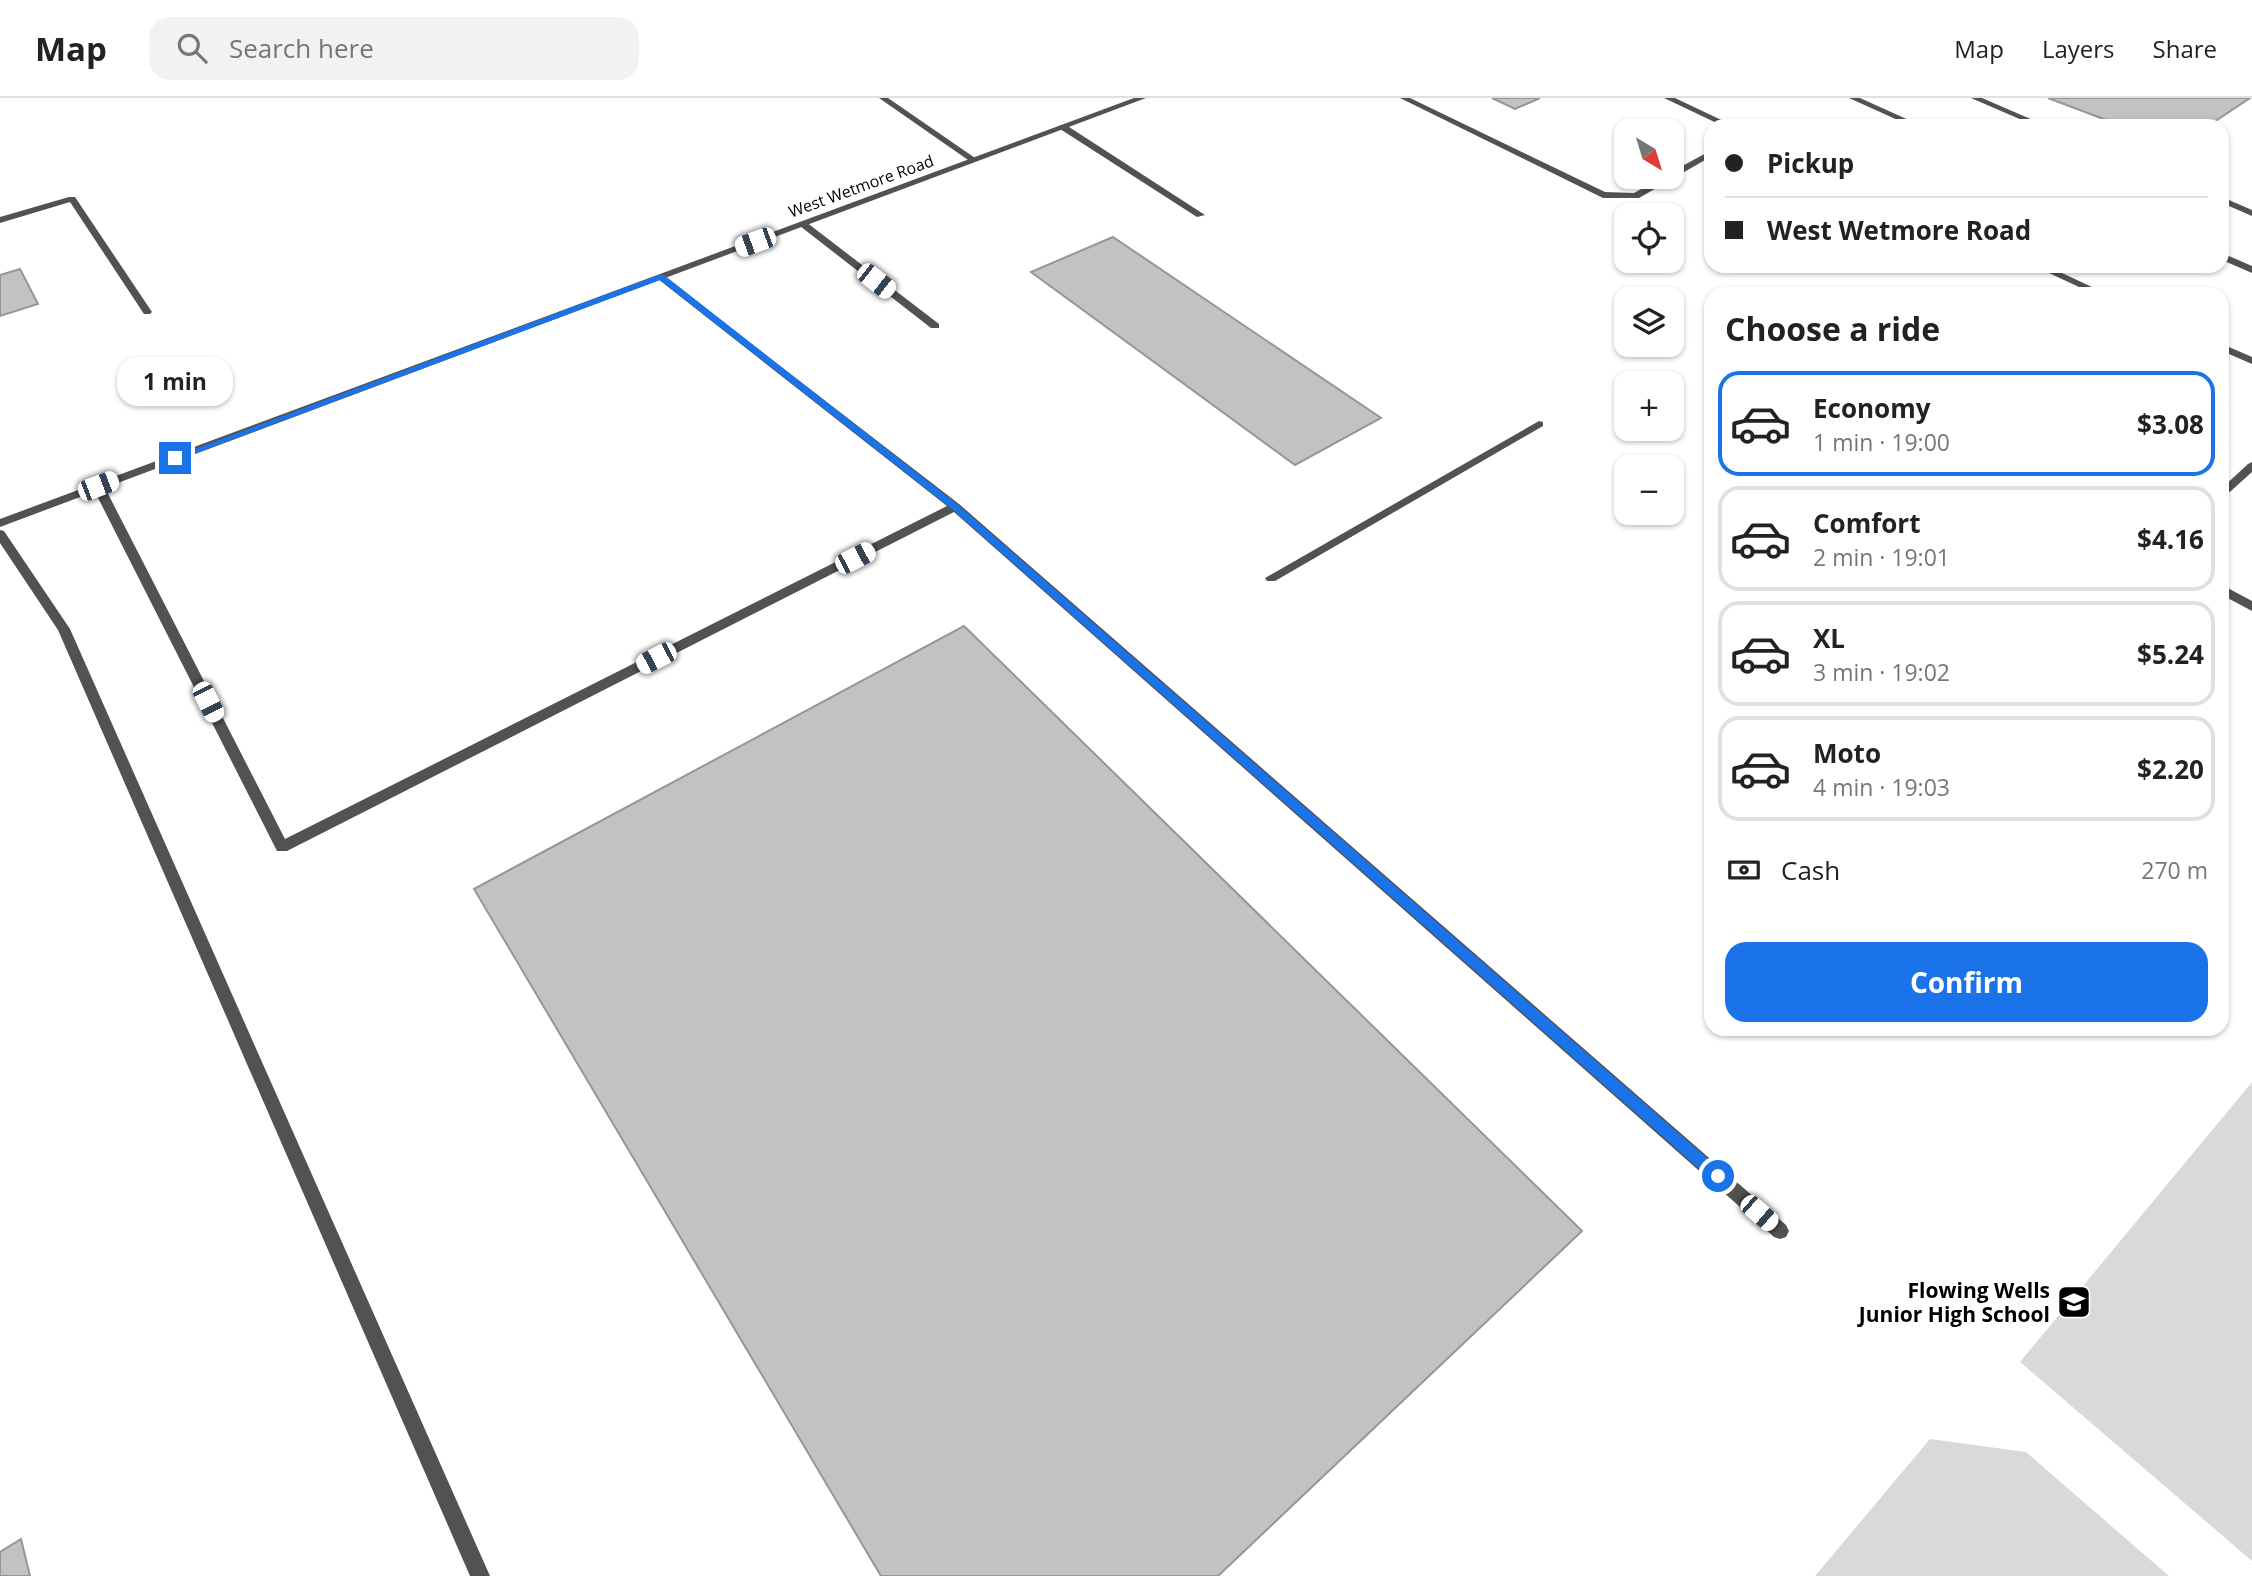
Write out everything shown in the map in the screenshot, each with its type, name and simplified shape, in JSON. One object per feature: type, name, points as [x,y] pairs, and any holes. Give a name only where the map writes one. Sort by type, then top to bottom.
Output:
[{"type":"street","points":[[884,98],[974,160]]},
{"type":"street","name":"West Wetmore Road","points":[[0,523],[1142,98]]},
{"type":"street","points":[[1404,98],[1603,195],[1636,196],[1648,189]]},
{"type":"street","points":[[1668,98],[1714,119]]},
{"type":"street","points":[[1853,98],[1902,119]]},
{"type":"street","points":[[1975,98],[2026,119]]},
{"type":"street","points":[[1063,127],[1200,215]]},
{"type":"street","points":[[1684,168],[1704,157]]},
{"type":"street","points":[[0,220],[72,199],[147,312]]},
{"type":"street","points":[[2229,203],[2252,213]]},
{"type":"street","points":[[803,224],[935,326]]},
{"type":"street","points":[[2229,259],[2252,270]]},
{"type":"street","points":[[2055,273],[2086,287]]},
{"type":"street","points":[[661,277],[955,507],[1780,1231]]},
{"type":"street","points":[[2229,351],[2252,360]]},
{"type":"street","points":[[1271,578],[1539,424]]},
{"type":"street","points":[[2229,488],[2252,466]]},
{"type":"street","points":[[98,486],[282,846],[955,507]]},
{"type":"street","points":[[0,534],[64,629],[480,1576]]},
{"type":"street","points":[[2229,593],[2252,607]]},
{"type":"shaded area","points":[[2252,1082],[2252,1561],[2020,1362]]},
{"type":"shaded area","points":[[1930,1439],[2026,1452],[2169,1576],[1815,1576]]},
{"type":"building","points":[[1492,98],[1540,98],[1515,109]]},
{"type":"building","points":[[2048,98],[2250,98],[2218,119],[2104,119]]},
{"type":"building","points":[[1113,237],[1381,418],[1295,465],[1031,272]]},
{"type":"building","points":[[20,269],[38,304],[0,316],[0,275]]},
{"type":"building","points":[[964,626],[1582,1231],[1218,1576],[881,1576],[474,889]]},
{"type":"building","points":[[21,1539],[30,1576],[0,1576],[0,1552]]},
{"type":"place","name":"Flowing Wells Junior High School","points":[[2074,1302]]},
{"type":"route","points":[[175,458],[661,277],[911,476],[955,507],[1718,1176]]}]
